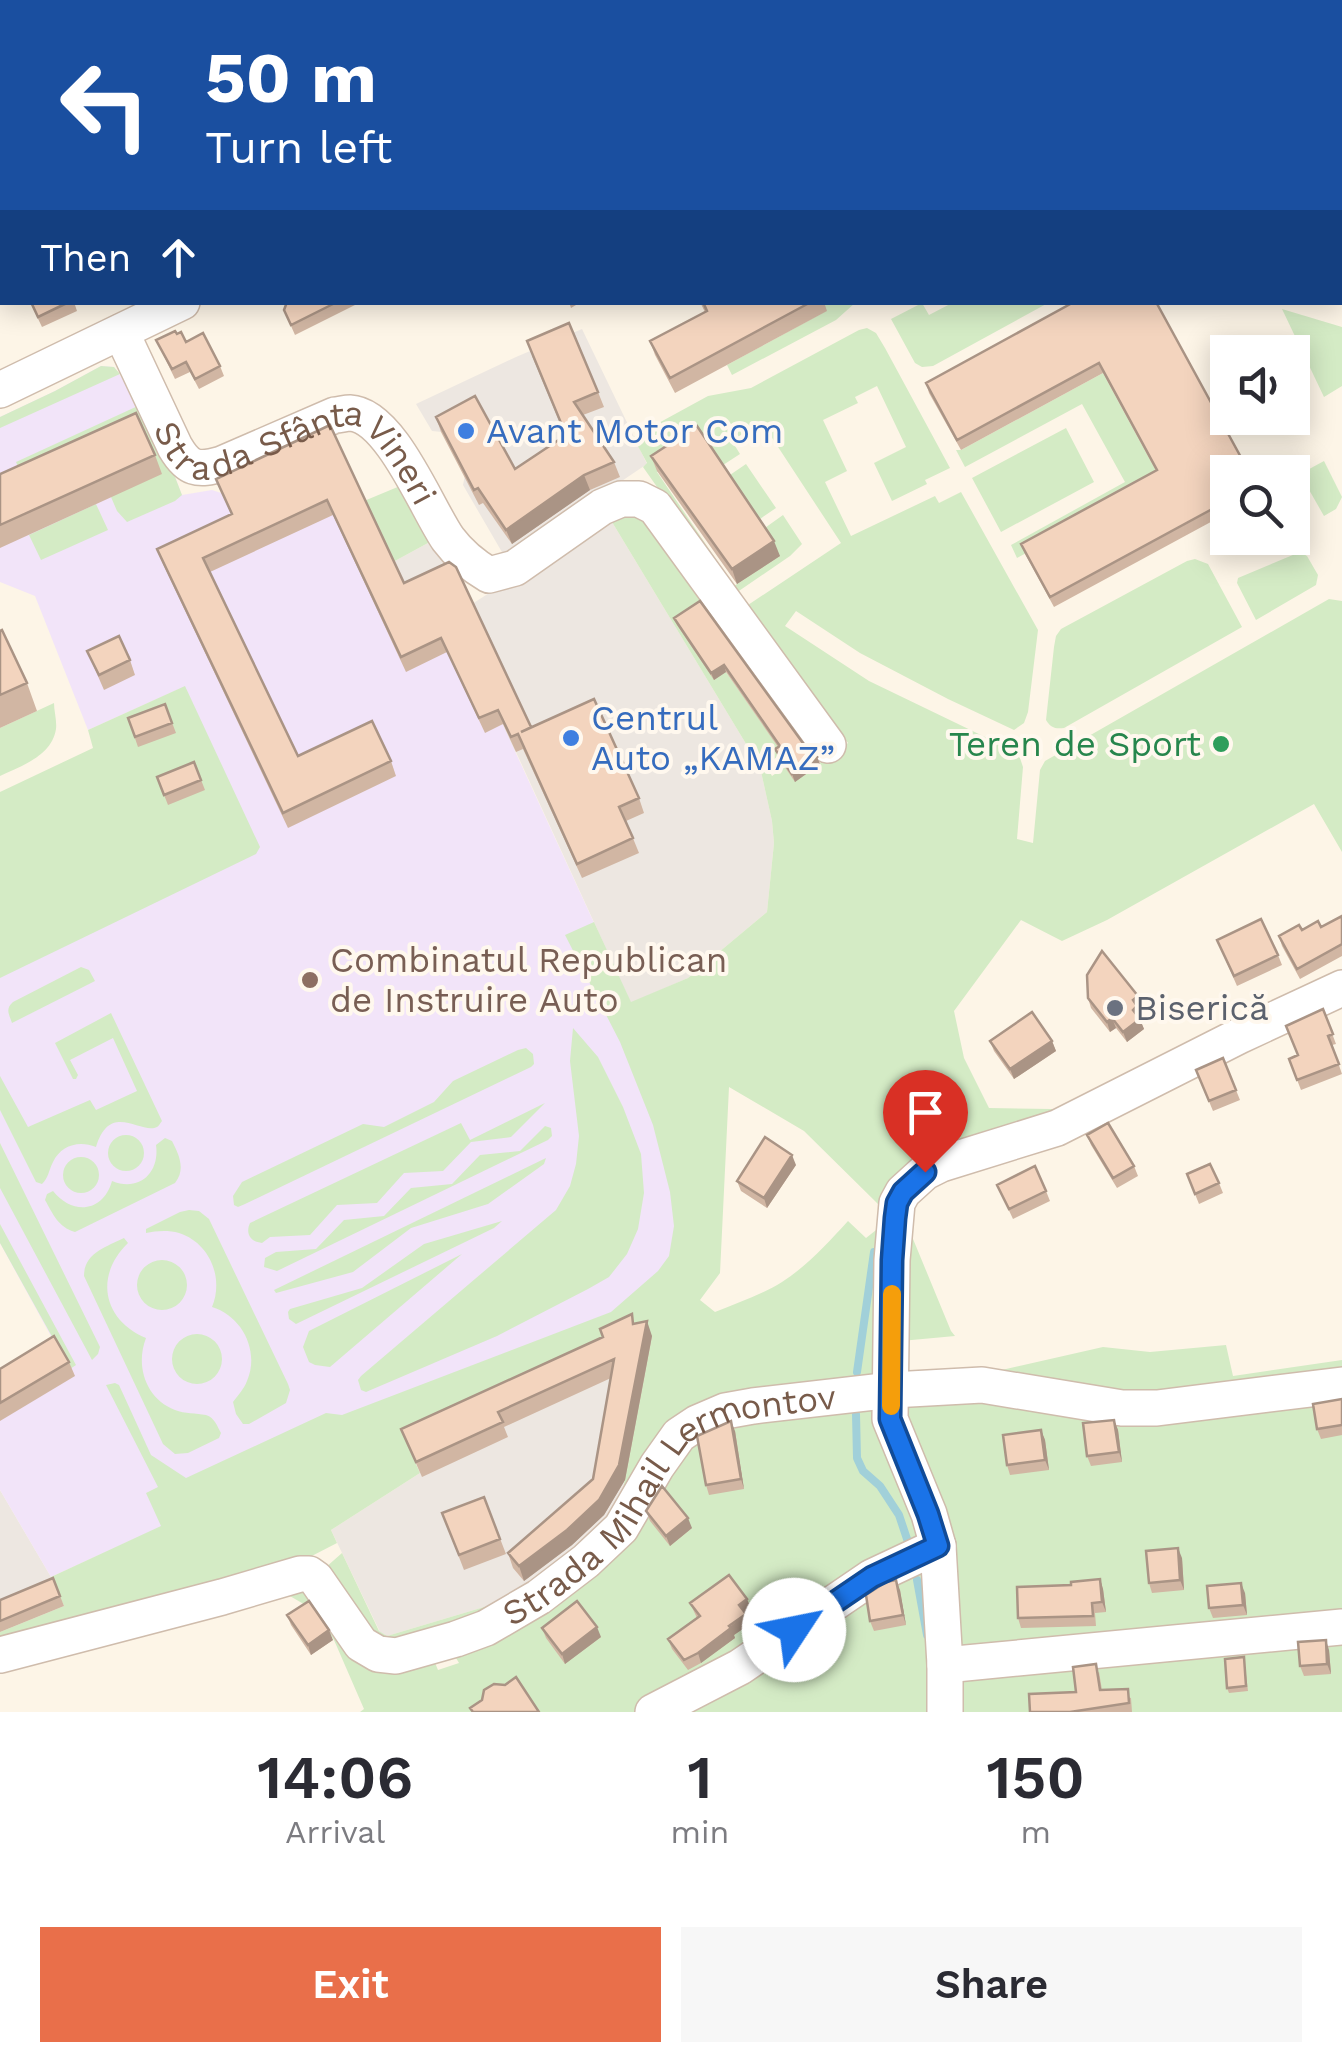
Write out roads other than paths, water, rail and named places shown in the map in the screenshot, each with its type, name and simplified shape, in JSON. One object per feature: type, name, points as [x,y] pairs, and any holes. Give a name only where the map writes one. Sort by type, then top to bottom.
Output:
[{"type":"street","name":"Strada Sfânta Vineri","points":[[0,390],[176,305]]},
{"type":"street","name":"Strada Sfânta Vineri","points":[[121,332],[174,447],[192,467],[222,464],[353,412],[394,444],[447,538],[467,562],[489,575],[515,568],[602,507],[621,499],[639,499],[655,506],[828,745]]},
{"type":"street","name":"Strada Mihail Lermontov","points":[[0,1655],[300,1574],[316,1579],[362,1644],[378,1654],[396,1656],[486,1628],[514,1613],[586,1561],[621,1528],[656,1466],[680,1435],[697,1423],[753,1406],[892,1390],[892,1260],[897,1203],[925,1172],[1057,1128],[1342,988]]},
{"type":"street","points":[[945,1712],[938,1546],[890,1419],[892,1390],[982,1385],[1122,1408],[1157,1408],[1342,1384]]},
{"type":"street","points":[[653,1712],[740,1667],[872,1577],[938,1546]]},
{"type":"street","points":[[945,1665],[1342,1627]]},
{"type":"waterway","points":[[857,1372],[874,1252]]},
{"type":"waterway","points":[[856,1414],[857,1458],[899,1515],[909,1545]]},
{"type":"waterway","points":[[917,1580],[927,1635]]},
{"type":"place","name":"Avant Motor Com","points":[[466,431]]},
{"type":"place","name":"Centrul Auto „KAMAZ”","points":[[571,738]]},
{"type":"place","name":"Teren de Sport","points":[[1221,744]]},
{"type":"place","name":"Combinatul Republican de Instruire Auto","points":[[310,980]]},
{"type":"place","name":"Biserică","points":[[1115,1008]]}]
